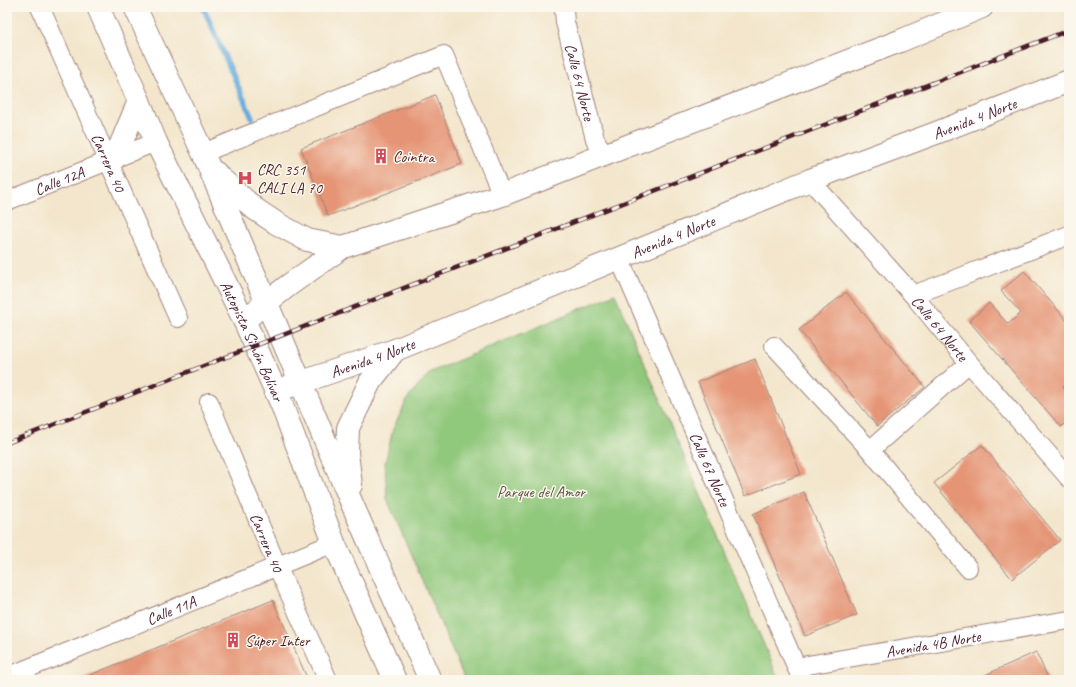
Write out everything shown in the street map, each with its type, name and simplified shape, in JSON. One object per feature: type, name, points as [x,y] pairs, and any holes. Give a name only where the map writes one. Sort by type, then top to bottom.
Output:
[{"type":"main road","name":"Autopista Simón Bolívar","points":[[98,7],[156,142],[244,320],[276,391],[334,543],[395,680]]},
{"type":"main road","name":"Autopista Simón Bolívar","points":[[135,7],[203,153],[353,506],[430,680]]},
{"type":"main road","points":[[244,320],[343,247],[502,195],[892,44],[982,7]]},
{"type":"main road","name":"Avenida 4 Norte","points":[[276,391],[396,350],[810,180],[1069,81]]},
{"type":"main road","points":[[112,160],[139,101]]},
{"type":"main road","points":[[203,153],[219,177],[255,209],[276,224],[307,240],[343,247]]},
{"type":"main road","points":[[353,506],[347,453],[348,428],[370,382],[396,350]]},
{"type":"street","name":"Carrera 40","points":[[40,7],[112,160],[178,318]]},
{"type":"street","name":"Calle 64 Norte","points":[[565,7],[565,22],[595,139],[604,155]]},
{"type":"street","points":[[203,153],[444,55],[502,195]]},
{"type":"street","name":"Calle 12A","points":[[7,201],[156,142]]},
{"type":"street","name":"Calle 64 Norte","points":[[810,180],[913,295],[969,364],[1069,478]]},
{"type":"street","points":[[913,295],[1069,235]]},
{"type":"street","name":"Calle 67 Norte","points":[[619,258],[799,673]]},
{"type":"street","points":[[774,346],[870,450],[968,568]]},
{"type":"street","points":[[870,450],[969,364]]},
{"type":"street","name":"Carrera 40","points":[[209,402],[328,680]]},
{"type":"street","name":"Calle 11A","points":[[10,677],[334,543]]},
{"type":"street","name":"Avenida 4B Norte","points":[[799,673],[1069,620]]},
{"type":"green space","name":"Parque del Amor","points":[[615,294],[779,680],[465,680],[387,499],[385,463],[393,429],[408,398],[431,372]]},
{"type":"building","name":"Cointra","points":[[435,95],[462,164],[328,216],[301,148]]},
{"type":"building","points":[[1024,271],[1069,323],[1069,382],[1063,387],[1069,394],[1069,419],[1061,427],[969,321],[989,303],[1008,324],[1021,313],[1001,291]]},
{"type":"building","points":[[846,292],[925,387],[877,426],[799,330]]},
{"type":"building","points":[[755,359],[801,474],[745,496],[698,382]]},
{"type":"building","points":[[982,445],[1060,540],[1012,579],[934,483]]},
{"type":"building","points":[[804,492],[857,615],[805,636],[753,514]]},
{"type":"building","name":"Súper Inter","points":[[273,600],[308,680],[78,680]]},
{"type":"building","points":[[1036,652],[1049,680],[985,680],[983,676]]},
{"type":"waterway","points":[[203,7],[252,118]]},
{"type":"railway","points":[[7,443],[1069,30]]},
{"type":"place","name":"Cointra","points":[[381,156]]},
{"type":"place","name":"CRC 351 CALI LA 70","points":[[245,178]]},
{"type":"place","name":"Súper Inter","points":[[233,640]]}]
